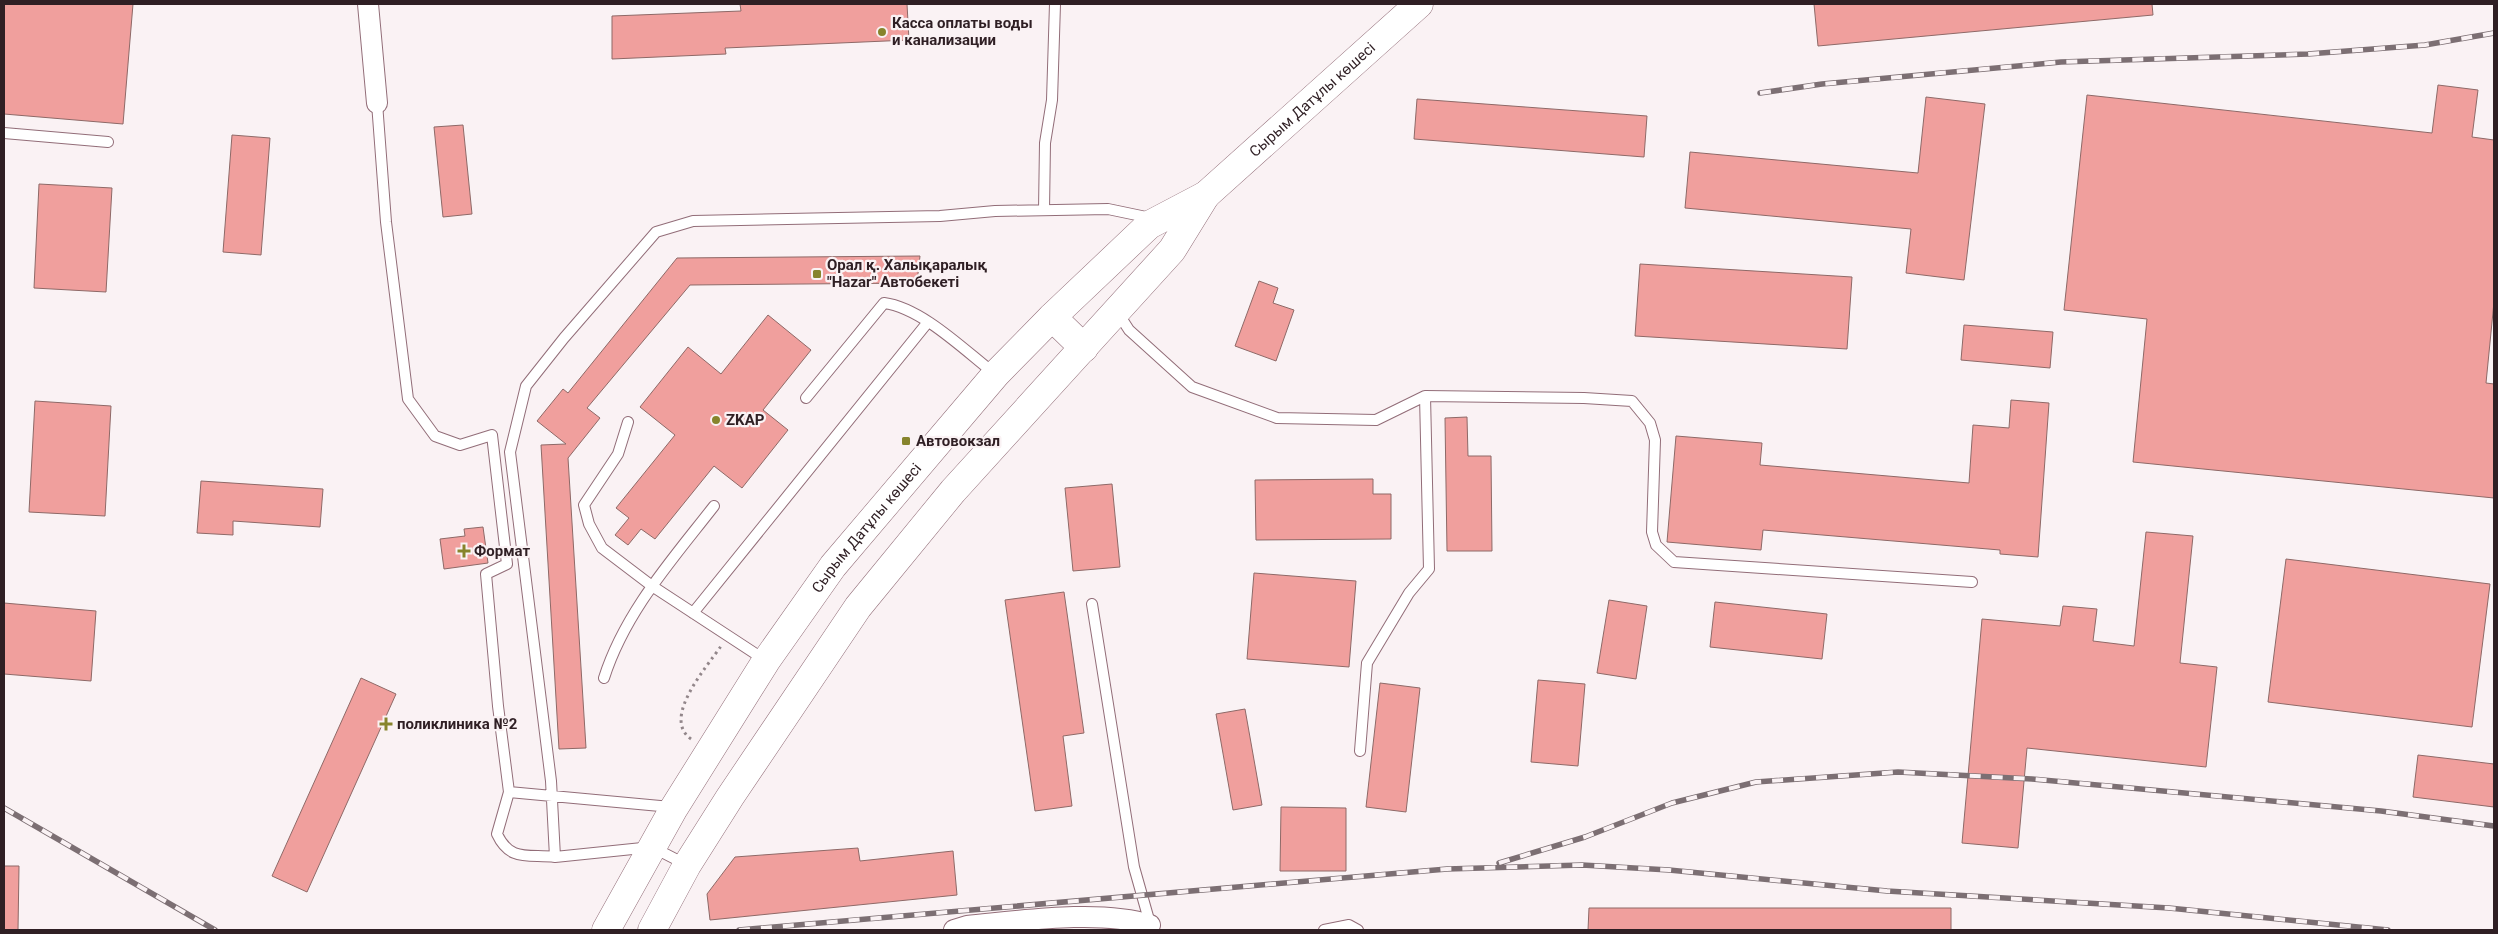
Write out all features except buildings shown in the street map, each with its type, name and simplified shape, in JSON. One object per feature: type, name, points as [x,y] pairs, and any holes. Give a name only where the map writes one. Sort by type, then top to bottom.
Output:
[{"type":"highway","name":"Сырым Датұлы көшесі","points":[[606,930],[674,808],[766,660],[833,566],[996,374],[1052,317],[1149,225],[1206,195],[1419,4]]},
{"type":"highway","name":"Сырым Датұлы көшесі","points":[[652,930],[687,865],[730,797],[858,607],[952,491],[1117,313],[1172,250],[1206,195]]},
{"type":"highway","points":[[1052,317],[1084,348]]},
{"type":"street","points":[[369,5],[378,103]]},
{"type":"street","points":[[954,930],[966,926],[1055,918],[1133,920],[1151,928]]},
{"type":"lane","points":[[1044,210],[1045,143],[1052,100],[1055,4]]},
{"type":"lane","points":[[378,103],[386,222],[408,399],[435,436],[460,445],[492,435],[507,564],[486,574],[498,706],[509,792],[497,834],[503,847],[512,854],[555,856],[652,847],[687,865]]},
{"type":"lane","points":[[4,133],[108,142]]},
{"type":"lane","points":[[555,856],[552,795],[510,452],[526,386],[564,338],[656,232],[693,221],[940,216],[1044,210],[1108,209],[1159,220]]},
{"type":"lane","points":[[806,398],[884,303],[896,305],[928,322],[996,374]]},
{"type":"lane","points":[[1117,313],[1129,330],[1192,387],[1277,418],[1376,420],[1425,396],[1584,398],[1632,401],[1650,423],[1655,440],[1652,532],[1656,545],[1674,562],[1972,582]]},
{"type":"lane","points":[[693,613],[928,322]]},
{"type":"lane","points":[[1360,751],[1368,663],[1409,593],[1429,570],[1425,396]]},
{"type":"lane","points":[[628,422],[618,454],[584,505],[589,524],[602,548],[652,586],[766,660]]},
{"type":"lane","points":[[604,678],[621,633],[652,586],[714,506]]},
{"type":"lane","points":[[1092,604],[1134,868],[1151,928]]},
{"type":"lane","points":[[509,792],[674,808]]},
{"type":"lane","points":[[1324,930],[1349,925],[1358,930]]},
{"type":"path","points":[[709,752],[688,737],[681,725],[680,714],[688,696],[729,636]]},
{"type":"railway","points":[[1760,93],[1822,84],[2061,62],[2308,54],[2425,45],[2494,33]]},
{"type":"railway","points":[[1499,863],[1585,837],[1672,803],[1756,782],[1898,772],[2032,779],[2381,811],[2494,826]]},
{"type":"railway","points":[[4,808],[215,930]]},
{"type":"railway","points":[[739,930],[1447,869],[1582,865],[1669,870],[1887,891],[2169,908],[2388,930]]},
{"type":"place","name":"Касса оплаты воды и канализации","points":[[882,32]]},
{"type":"place","name":"Орал қ. Халықаралық \"Hazar\" Автобекеті","points":[[817,274]]},
{"type":"place","name":"ZKAP","points":[[716,420]]},
{"type":"place","name":"Автовокзал","points":[[906,441]]},
{"type":"place","name":"Формат","points":[[464,551]]},
{"type":"place","name":"поликлиника №2","points":[[386,724]]}]
